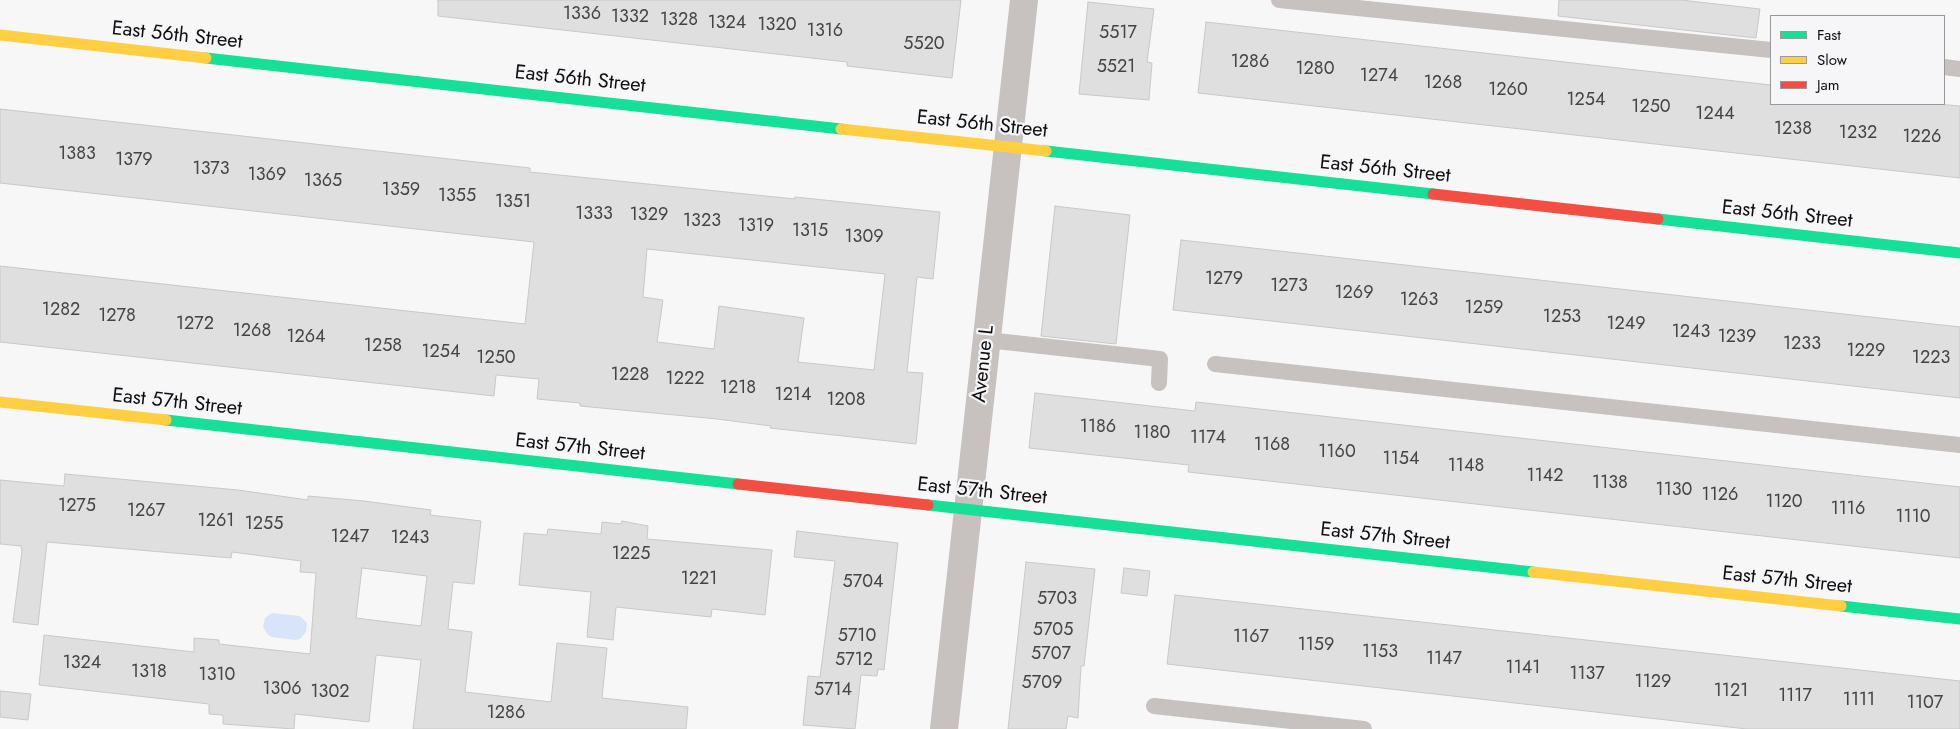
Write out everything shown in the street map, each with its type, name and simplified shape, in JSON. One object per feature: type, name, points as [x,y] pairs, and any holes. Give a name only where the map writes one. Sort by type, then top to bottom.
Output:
[{"type":"street","name":"Avenue L","points":[[944,729],[1024,0]]},
{"type":"street","name":"East 56th Street","points":[[0,35],[1960,253]]},
{"type":"street","name":"East 57th Street","points":[[0,402],[1960,620]]},
{"type":"lane","points":[[1280,0],[1770,50]]},
{"type":"lane","points":[[1945,67],[1960,69]]},
{"type":"lane","points":[[987,340],[1160,359],[1158,383]]},
{"type":"lane","points":[[1216,364],[1960,445]]},
{"type":"lane","points":[[1154,706],[1364,729]]},
{"type":"water","points":[[272,613],[300,616],[307,623],[306,632],[300,639],[295,640],[268,635],[263,627],[265,618]]},
{"type":"building","points":[[438,0],[961,0],[952,78],[847,66],[847,62],[438,16]]},
{"type":"building","points":[[1559,0],[1681,0],[1760,9],[1756,38],[1558,16]]},
{"type":"building","points":[[1088,2],[1154,9],[1147,62],[1152,63],[1149,100],[1079,94]]},
{"type":"building","points":[[1206,22],[1770,85],[1770,105],[1960,106],[1960,178],[1198,93]]},
{"type":"building","points":[[0,109],[530,168],[530,172],[940,212],[933,279],[917,277],[907,372],[923,373],[916,444],[770,428],[771,426],[717,419],[580,406],[580,403],[537,399],[539,379],[496,375],[494,396],[0,342],[0,266],[525,324],[534,242],[0,183]],"holes":[[[647,249],[885,274],[874,370],[798,362],[804,318],[719,306],[714,349],[657,342],[663,300],[643,297]]]},
{"type":"building","points":[[1055,206],[1130,215],[1116,344],[1041,336]]},
{"type":"building","points":[[1181,240],[1960,327],[1960,398],[1173,310]]},
{"type":"building","points":[[1035,393],[1195,411],[1196,402],[1960,487],[1960,558],[1188,472],[1189,465],[1029,448]]},
{"type":"building","points":[[65,474],[238,490],[308,500],[308,496],[364,501],[431,510],[430,515],[481,521],[474,584],[453,582],[448,629],[472,632],[465,692],[551,702],[557,643],[607,648],[602,698],[688,707],[686,729],[413,729],[421,660],[376,655],[369,722],[295,714],[294,729],[223,724],[223,715],[209,714],[209,704],[39,685],[44,635],[194,652],[194,638],[219,640],[219,644],[310,654],[316,573],[300,572],[301,561],[232,552],[231,558],[47,542],[38,625],[13,622],[22,551],[21,546],[0,544],[0,480],[64,486]],"holes":[[[362,568],[427,576],[421,626],[356,618]]]},
{"type":"building","points":[[622,521],[648,526],[647,539],[772,550],[765,615],[712,609],[711,617],[616,607],[613,640],[587,637],[591,592],[519,585],[524,533],[547,535],[548,529],[601,534],[602,522],[621,524]]},
{"type":"building","points":[[797,531],[898,543],[884,670],[878,669],[877,676],[861,675],[855,729],[803,725],[808,676],[820,677],[835,561],[794,557]]},
{"type":"building","points":[[1026,562],[1095,569],[1084,666],[1081,666],[1078,718],[1068,716],[1066,729],[1008,729]]},
{"type":"building","points":[[1124,568],[1150,571],[1147,596],[1121,593]]},
{"type":"building","points":[[1175,595],[1960,681],[1960,729],[1747,729],[1167,664]]},
{"type":"building","points":[[0,691],[31,694],[28,720],[0,717]]},
{"type":"traffic: fast","points":[[206,58],[841,129]]},
{"type":"traffic: fast","points":[[1046,151],[1433,194]]},
{"type":"traffic: fast","points":[[1658,219],[1960,253]]},
{"type":"traffic: fast","points":[[166,420],[738,484]]},
{"type":"traffic: fast","points":[[928,505],[1533,572]]},
{"type":"traffic: fast","points":[[1841,606],[1960,619]]},
{"type":"traffic: slow","points":[[0,35],[206,58]]},
{"type":"traffic: slow","points":[[841,129],[1046,151]]},
{"type":"traffic: slow","points":[[0,402],[166,420]]},
{"type":"traffic: slow","points":[[1533,572],[1841,606]]},
{"type":"traffic: jam","points":[[1433,194],[1658,219]]},
{"type":"traffic: jam","points":[[738,484],[928,505]]}]
